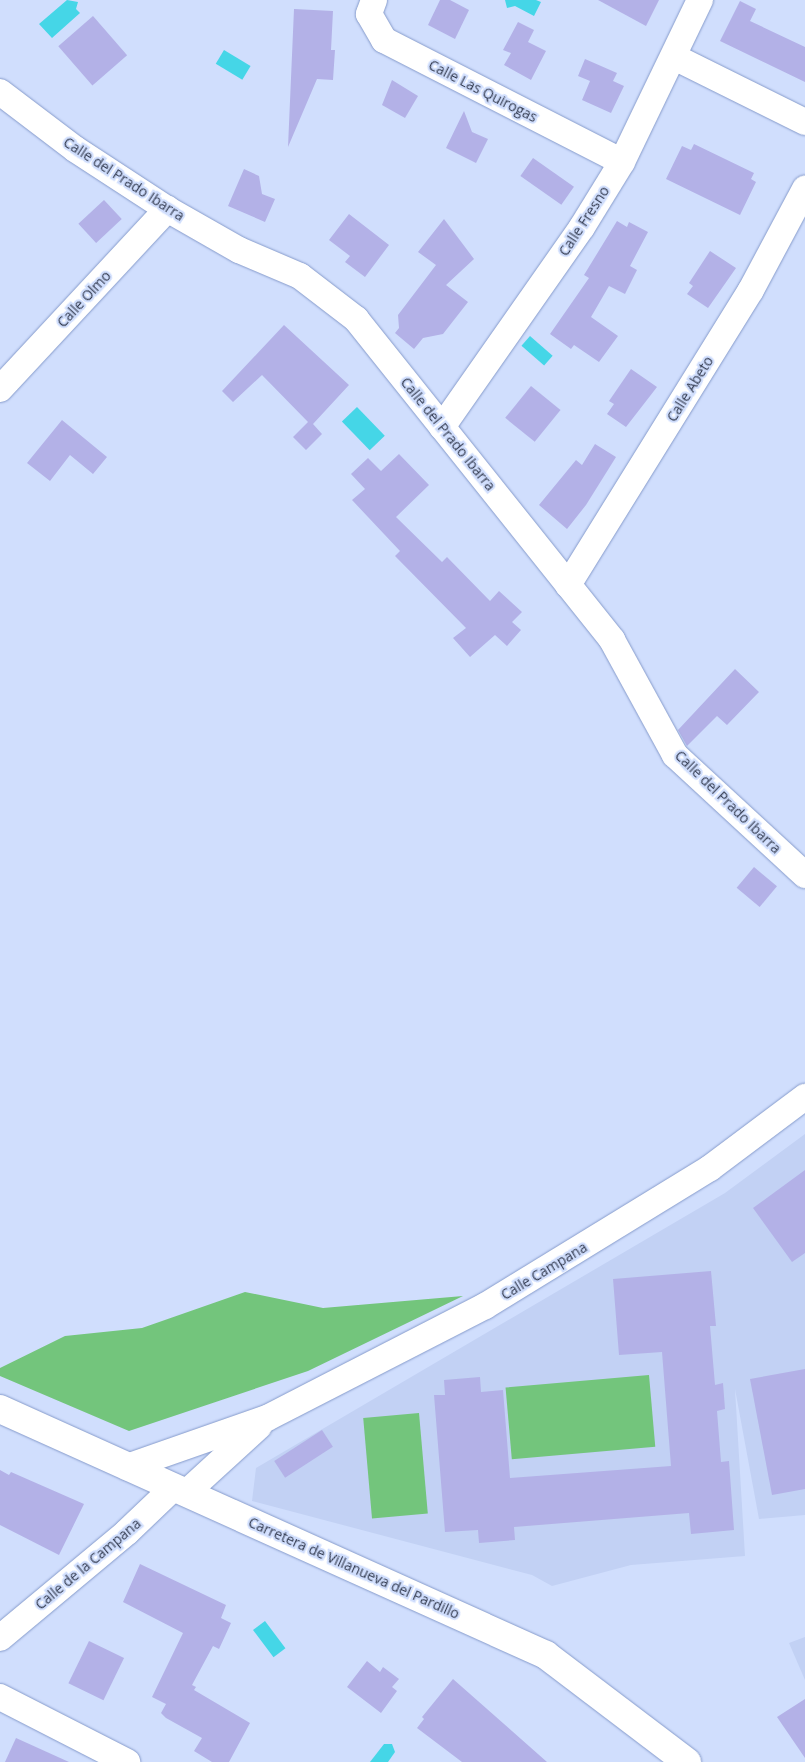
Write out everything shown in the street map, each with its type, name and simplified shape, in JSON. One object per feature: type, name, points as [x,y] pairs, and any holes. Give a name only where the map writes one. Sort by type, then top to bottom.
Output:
[{"type":"street","name":"Calle Las Quirogas","points":[[374,0],[369,14],[384,40],[622,162]]},
{"type":"street","name":"Calle Fresno","points":[[442,427],[582,227],[622,162],[700,0]]},
{"type":"street","points":[[674,57],[805,122]]},
{"type":"street","name":"Calle del Prado Ibarra","points":[[0,92],[75,149],[167,209],[239,250],[300,276],[356,319],[612,640],[676,755],[805,875]]},
{"type":"street","name":"Calle Abeto","points":[[568,585],[751,290],[805,189]]},
{"type":"street","name":"Calle Olmo","points":[[0,390],[167,209]]},
{"type":"street","name":"Calle Campana","points":[[267,1418],[485,1306],[599,1238],[710,1168],[805,1097]]},
{"type":"street","name":"Carretera de Villanueva del Pardillo","points":[[0,1409],[546,1654],[687,1762]]},
{"type":"street","points":[[127,1467],[267,1418]]},
{"type":"street","name":"Calle de la Campana","points":[[0,1638],[267,1418]]},
{"type":"street","points":[[0,1697],[126,1762]]},
{"type":"shaded area","points":[[67,0],[78,2],[76,9],[80,13],[52,38],[39,24]]},
{"type":"shaded area","points":[[505,0],[536,0],[541,2],[534,16],[515,6],[507,8]]},
{"type":"shaded area","points":[[224,50],[251,66],[242,80],[216,64]]},
{"type":"shaded area","points":[[530,336],[553,356],[544,365],[521,346]]},
{"type":"shaded area","points":[[357,407],[385,436],[370,450],[342,422]]},
{"type":"shaded area","points":[[805,1134],[805,1515],[759,1519],[735,1389],[745,1556],[631,1565],[552,1586],[532,1575],[252,1501],[256,1468],[725,1193]]},
{"type":"shaded area","points":[[245,1292],[323,1308],[463,1296],[308,1371],[129,1431],[0,1376],[0,1368],[65,1336],[142,1328]]},
{"type":"shaded area","points":[[649,1375],[655,1447],[512,1459],[506,1388]]},
{"type":"shaded area","points":[[419,1413],[428,1514],[372,1518],[363,1418]]},
{"type":"shaded area","points":[[265,1621],[285,1648],[273,1657],[253,1630]]},
{"type":"shaded area","points":[[805,1637],[805,1680],[789,1643]]},
{"type":"shaded area","points":[[384,1744],[392,1744],[395,1752],[388,1762],[370,1762]]},
{"type":"building","points":[[440,0],[450,0],[469,10],[455,39],[428,25]]},
{"type":"building","points":[[598,0],[659,0],[646,26]]},
{"type":"building","points":[[740,1],[756,9],[750,21],[805,47],[805,82],[720,41]]},
{"type":"building","points":[[294,9],[333,11],[331,50],[335,50],[333,80],[317,79],[288,147]]},
{"type":"building","points":[[93,16],[127,55],[92,85],[58,46]]},
{"type":"building","points":[[518,22],[534,30],[528,42],[546,51],[531,80],[504,65],[511,53],[503,50]]},
{"type":"building","points":[[585,59],[617,73],[613,81],[624,86],[611,113],[582,100],[590,81],[578,76]]},
{"type":"building","points":[[392,80],[418,96],[405,118],[382,105]]},
{"type":"building","points":[[464,111],[472,132],[488,139],[476,163],[446,148]]},
{"type":"building","points":[[694,144],[754,173],[751,179],[756,182],[740,215],[666,179],[682,146],[691,150]]},
{"type":"building","points":[[533,158],[574,187],[561,205],[520,176]]},
{"type":"building","points":[[244,169],[259,176],[262,194],[275,199],[265,222],[228,206]]},
{"type":"building","points":[[104,200],[122,219],[96,243],[78,224]]},
{"type":"building","points":[[349,214],[389,245],[365,277],[345,262],[350,256],[329,240]]},
{"type":"building","points":[[444,219],[474,259],[446,285],[468,302],[443,334],[423,338],[414,349],[395,333],[399,328],[398,315],[436,265],[418,252]]},
{"type":"building","points":[[617,221],[627,227],[629,222],[648,232],[630,266],[637,270],[625,294],[609,286],[591,317],[618,336],[599,362],[574,345],[571,349],[550,334],[589,278],[584,275]]},
{"type":"building","points":[[710,251],[736,268],[708,308],[687,294],[693,286],[689,283]]},
{"type":"building","points":[[284,325],[349,385],[313,424],[322,434],[306,450],[293,437],[308,422],[262,375],[233,402],[222,391]]},
{"type":"building","points":[[631,369],[657,387],[626,427],[607,414],[614,404],[609,401]]},
{"type":"building","points":[[531,386],[561,410],[535,442],[505,418]]},
{"type":"building","points":[[62,420],[107,457],[93,474],[70,455],[50,481],[27,463]]},
{"type":"building","points":[[595,444],[616,457],[586,505],[567,529],[539,505],[576,460],[582,465]]},
{"type":"building","points":[[399,454],[429,485],[396,517],[442,562],[447,557],[490,601],[499,591],[522,612],[512,622],[521,630],[507,646],[495,635],[470,657],[453,638],[466,628],[395,556],[400,551],[352,500],[365,489],[351,474],[368,458],[381,471]]},
{"type":"building","points":[[735,669],[759,692],[727,725],[717,716],[687,746],[678,730]]},
{"type":"building","points":[[754,867],[777,886],[760,907],[737,888]]},
{"type":"building","points":[[805,1170],[805,1253],[792,1262],[753,1208]]},
{"type":"building","points":[[711,1271],[716,1326],[710,1326],[715,1385],[723,1383],[725,1409],[717,1411],[721,1462],[729,1461],[734,1530],[691,1534],[689,1513],[514,1527],[515,1540],[479,1543],[478,1530],[445,1532],[434,1395],[445,1395],[444,1380],[480,1377],[481,1392],[503,1390],[510,1478],[671,1466],[662,1352],[619,1355],[613,1279]]},
{"type":"building","points":[[805,1369],[805,1489],[772,1495],[750,1379]]},
{"type":"building","points":[[322,1430],[333,1447],[285,1478],[274,1461]]},
{"type":"building","points":[[0,1470],[9,1475],[11,1472],[84,1504],[59,1555],[0,1525]]},
{"type":"building","points":[[140,1564],[226,1605],[221,1618],[231,1623],[219,1649],[213,1646],[192,1685],[196,1687],[194,1690],[250,1723],[229,1762],[212,1762],[194,1751],[202,1738],[166,1718],[161,1713],[166,1704],[152,1697],[183,1633],[123,1602]]},
{"type":"building","points":[[89,1641],[124,1658],[103,1700],[68,1683]]},
{"type":"building","points":[[367,1661],[380,1672],[383,1667],[399,1679],[392,1687],[397,1691],[381,1713],[347,1687]]},
{"type":"building","points":[[453,1679],[547,1762],[462,1762],[417,1728],[424,1719],[422,1717]]},
{"type":"building","points":[[805,1699],[805,1758],[777,1717]]},
{"type":"building","points":[[16,1738],[69,1762],[5,1762]]}]
